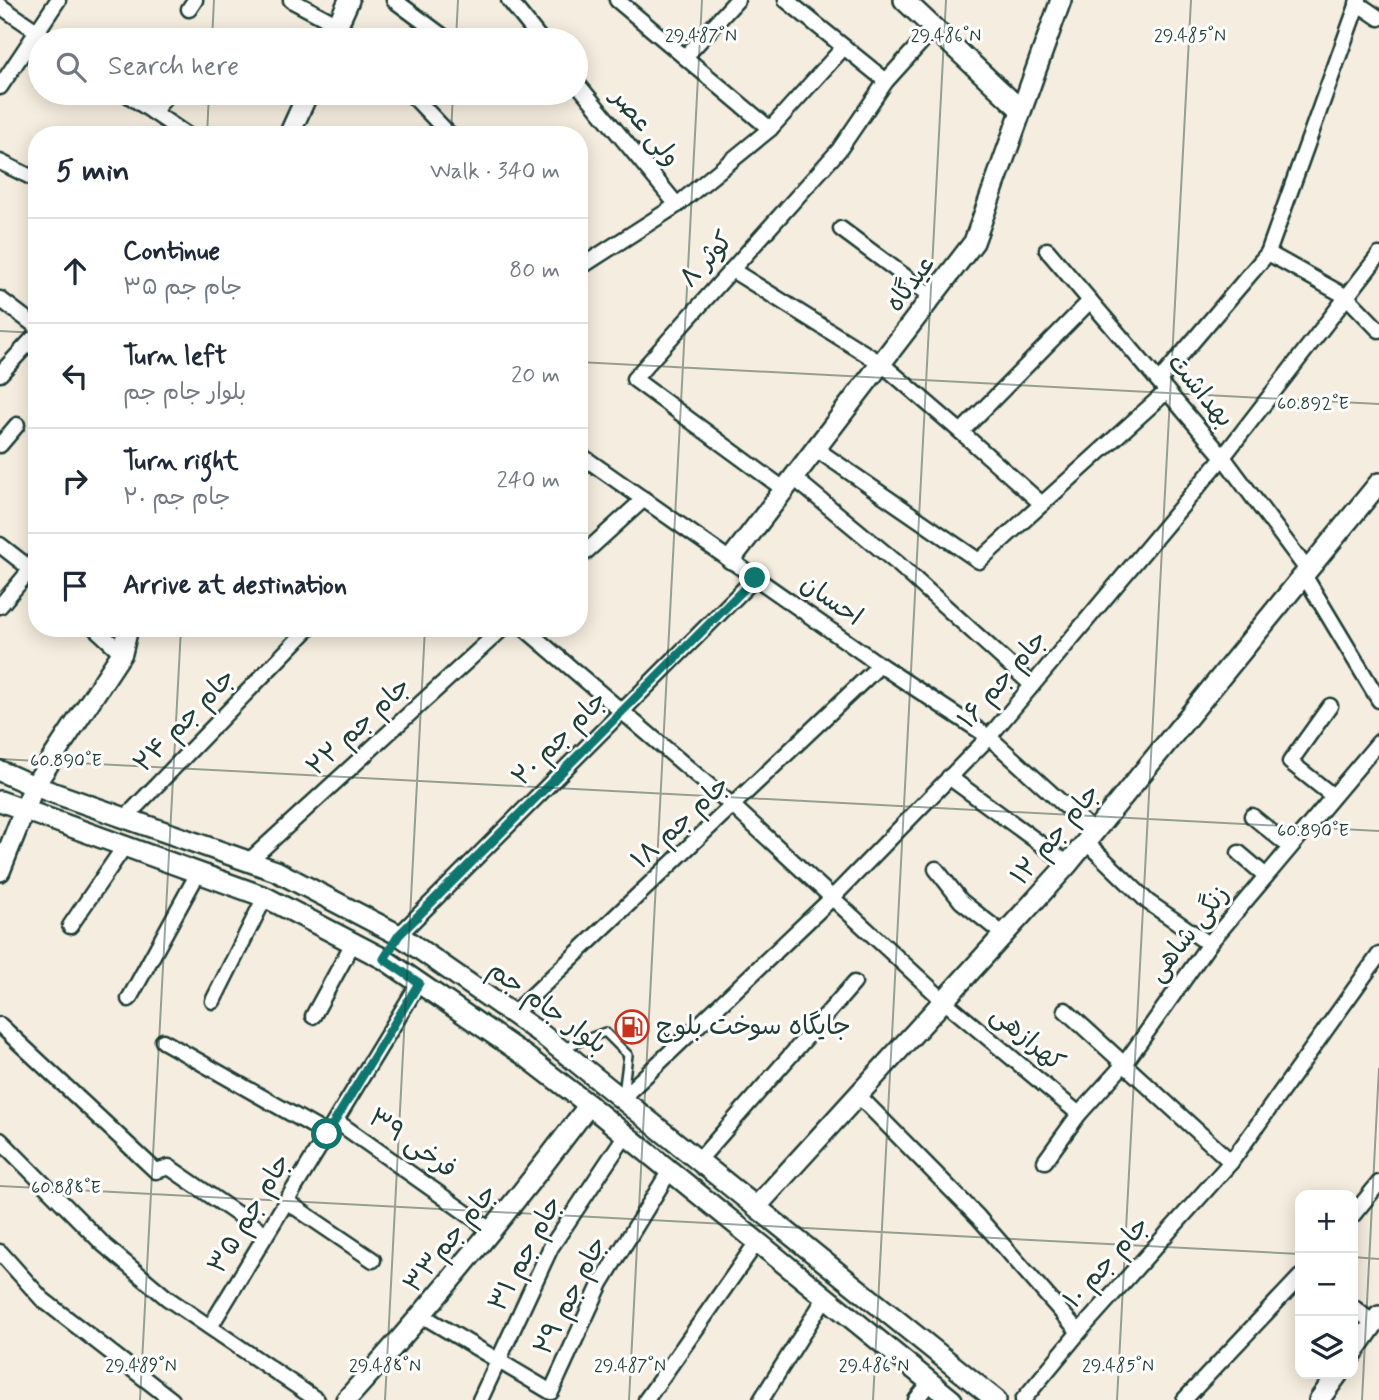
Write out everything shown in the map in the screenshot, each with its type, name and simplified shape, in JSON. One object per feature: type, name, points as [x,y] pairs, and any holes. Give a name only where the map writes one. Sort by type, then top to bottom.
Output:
[{"type":"main road","points":[[337,28],[349,0]]},
{"type":"main road","points":[[904,0],[1021,110]]},
{"type":"main road","name":"عیدگاه","points":[[731,559],[934,298],[974,242],[1060,0]]},
{"type":"main road","points":[[293,126],[303,105]]},
{"type":"main road","name":"جام جم ۱۲","points":[[757,1206],[1068,864],[1379,484]]},
{"type":"main road","points":[[0,870],[34,786],[122,653],[126,637]]},
{"type":"main road","name":"بلوار جام جم","points":[[0,771],[34,786],[276,871],[399,935],[560,1049],[996,1400]]},
{"type":"main road","name":"بلوار جام جم","points":[[0,802],[265,897],[384,959],[524,1055],[589,1105],[952,1400]]},
{"type":"main road","points":[[384,959],[399,935]]},
{"type":"main road","name":"جام جم۳۳","points":[[346,1400],[423,1316],[493,1232],[589,1105]]},
{"type":"main road","points":[[1358,1346],[1376,1320]]},
{"type":"main road","points":[[1320,1400],[1335,1379]]},
{"type":"street","points":[[47,28],[58,0]]},
{"type":"street","points":[[291,0],[328,28]]},
{"type":"street","points":[[394,0],[432,28]]},
{"type":"street","points":[[509,0],[531,28]]},
{"type":"street","points":[[617,0],[770,129]]},
{"type":"street","points":[[685,57],[737,0]]},
{"type":"street","points":[[786,0],[886,81]]},
{"type":"street","points":[[816,449],[979,561],[1042,505],[1163,386],[1268,253],[1358,2],[1379,18]]},
{"type":"street","points":[[0,6],[32,28]]},
{"type":"street","name":"کوثر ۸","points":[[790,484],[634,379],[839,150],[886,81],[934,28]]},
{"type":"street","points":[[588,262],[677,205],[770,129],[844,47]]},
{"type":"street","points":[[0,87],[28,55]]},
{"type":"street","name":"ولی عصر","points":[[588,97],[677,205]]},
{"type":"street","points":[[143,105],[174,126]]},
{"type":"street","points":[[153,112],[159,105]]},
{"type":"street","points":[[421,105],[441,126]]},
{"type":"street","points":[[0,162],[28,176]]},
{"type":"street","points":[[841,229],[934,298]]},
{"type":"street","name":"بهداشت","points":[[1047,250],[1223,457],[1306,573]]},
{"type":"street","points":[[1268,253],[1347,297],[1379,330]]},
{"type":"street","name":"جام جم ۱۶","points":[[622,1098],[832,898],[989,737],[1223,457],[1379,255]]},
{"type":"street","points":[[732,270],[882,364],[1042,505]]},
{"type":"street","points":[[0,299],[28,320]]},
{"type":"street","points":[[961,432],[1090,301]]},
{"type":"street","points":[[0,374],[28,344]]},
{"type":"street","points":[[0,445],[16,425]]},
{"type":"street","name":"احسان","points":[[588,460],[880,666],[989,737],[1090,837],[1148,902],[1209,944]]},
{"type":"street","points":[[790,484],[897,563],[1032,685]]},
{"type":"street","points":[[588,550],[644,499]]},
{"type":"street","points":[[0,545],[28,567]]},
{"type":"street","points":[[1306,573],[1379,700]]},
{"type":"street","points":[[0,606],[28,578]]},
{"type":"street","name":"جام جم ۲۰","points":[[399,935],[755,578]]},
{"type":"street","points":[[105,637],[122,653]]},
{"type":"street","name":"جام جم ۲۴","points":[[125,818],[300,637]]},
{"type":"street","name":"جام جم ۲۲","points":[[249,862],[493,637]]},
{"type":"street","name":"کهرازهی","points":[[534,637],[734,807],[944,1001],[1079,1114]]},
{"type":"street","name":"جام جم ۱۸","points":[[513,1014],[880,666]]},
{"type":"street","points":[[1330,706],[1290,762],[1333,796]]},
{"type":"street","name":"زنگی شاهی","points":[[1045,1161],[1079,1114],[1125,1063],[1209,944],[1379,742]]},
{"type":"street","points":[[949,777],[1068,864]]},
{"type":"street","points":[[1252,816],[1290,847]]},
{"type":"street","points":[[70,926],[124,847]]},
{"type":"street","points":[[1239,853],[1266,876]]},
{"type":"street","points":[[936,870],[961,901],[1004,935]]},
{"type":"street","points":[[129,999],[198,873]]},
{"type":"street","points":[[212,1001],[265,897]]},
{"type":"street","points":[[313,1016],[353,943]]},
{"type":"street","name":"جام جم ۱۰","points":[[1023,1400],[1079,1332],[1231,1162],[1379,955]]},
{"type":"street","points":[[699,1160],[854,982]]},
{"type":"street","name":"جام جم ۳۵","points":[[210,1327],[419,983]]},
{"type":"street","points":[[1065,1010],[1231,1162]]},
{"type":"street","points":[[0,1025],[156,1171],[169,1167],[266,1234]]},
{"type":"street","points":[[163,1041],[327,1134]]},
{"type":"street","points":[[858,1095],[978,1217],[1079,1332]]},
{"type":"street","name":"فرخی ۳۹","points":[[336,1121],[493,1232]]},
{"type":"street","name":"جام جم ۳۱","points":[[480,1400],[551,1247],[625,1136]]},
{"type":"street","points":[[0,1140],[104,1245],[167,1298],[317,1400]]},
{"type":"street","name":"جام جم ۲۹","points":[[498,1361],[551,1392],[601,1283],[669,1172]]},
{"type":"street","points":[[1358,1209],[1379,1183]]},
{"type":"street","points":[[286,1201],[373,1260]]},
{"type":"street","points":[[649,1399],[757,1242]]},
{"type":"street","points":[[0,1252],[42,1299],[172,1400]]},
{"type":"street","points":[[1184,1400],[1295,1282]]},
{"type":"street","points":[[761,1400],[825,1297]]},
{"type":"street","points":[[1358,1310],[1376,1320]]},
{"type":"street","points":[[423,1316],[498,1361]]},
{"type":"street","points":[[916,1400],[930,1382]]},
{"type":"lane","points":[[560,1049],[605,1032],[628,1055],[622,1098]]},
{"type":"place","name":"جایگاه سوخت بلوچ","points":[[632,1027]]},
{"type":"route","points":[[327,1134],[419,983],[384,959],[399,935],[755,578]]}]
